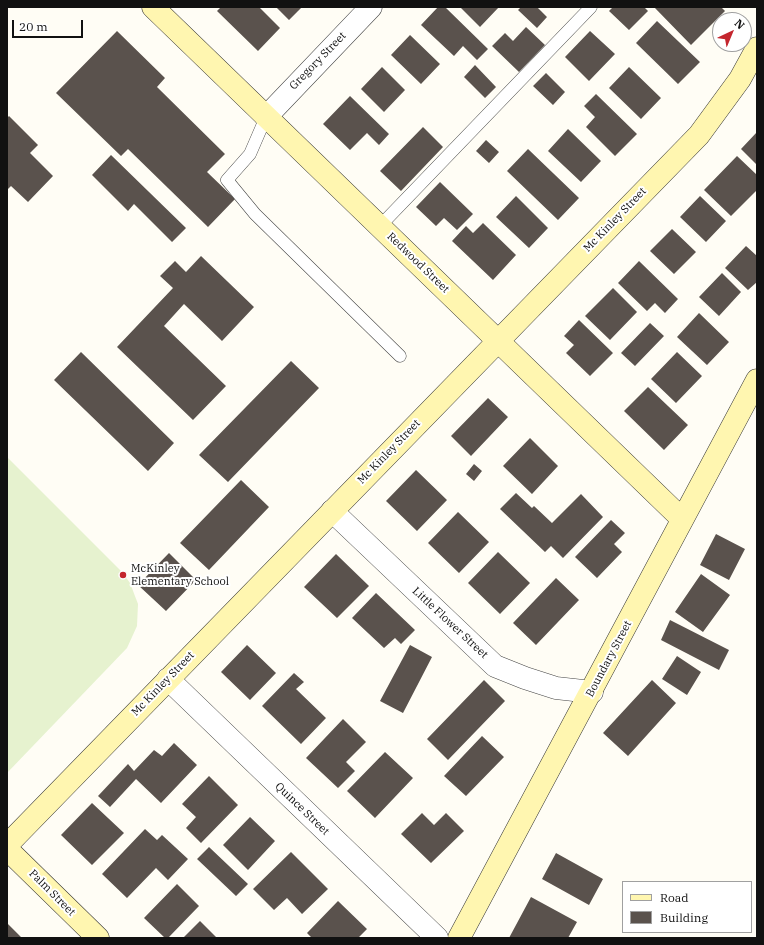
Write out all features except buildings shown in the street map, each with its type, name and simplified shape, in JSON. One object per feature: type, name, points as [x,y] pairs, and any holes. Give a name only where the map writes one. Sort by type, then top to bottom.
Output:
[{"type":"street","name":"Redwood Street","points":[[153,7],[682,519]]},
{"type":"street","name":"Gregory Street","points":[[266,116],[372,7]]},
{"type":"street","name":"Mc Kinley Street","points":[[7,845],[699,135],[740,79],[757,48]]},
{"type":"street","name":"Boundary Street","points":[[459,938],[592,692],[682,519],[757,380]]},
{"type":"street","name":"Little Flower Street","points":[[332,511],[495,666],[556,688],[592,692]]},
{"type":"street","name":"Quince Street","points":[[168,679],[437,938]]},
{"type":"street","name":"Palm Street","points":[[7,849],[98,938]]},
{"type":"lane","points":[[380,226],[591,7]]},
{"type":"lane","points":[[266,116],[250,154],[227,180],[255,214],[400,356]]},
{"type":"green space","points":[[7,457],[122,572],[130,583],[138,604],[137,626],[127,648],[7,773]]},
{"type":"place","name":"McKinley Elementary School","points":[[123,575]]}]
